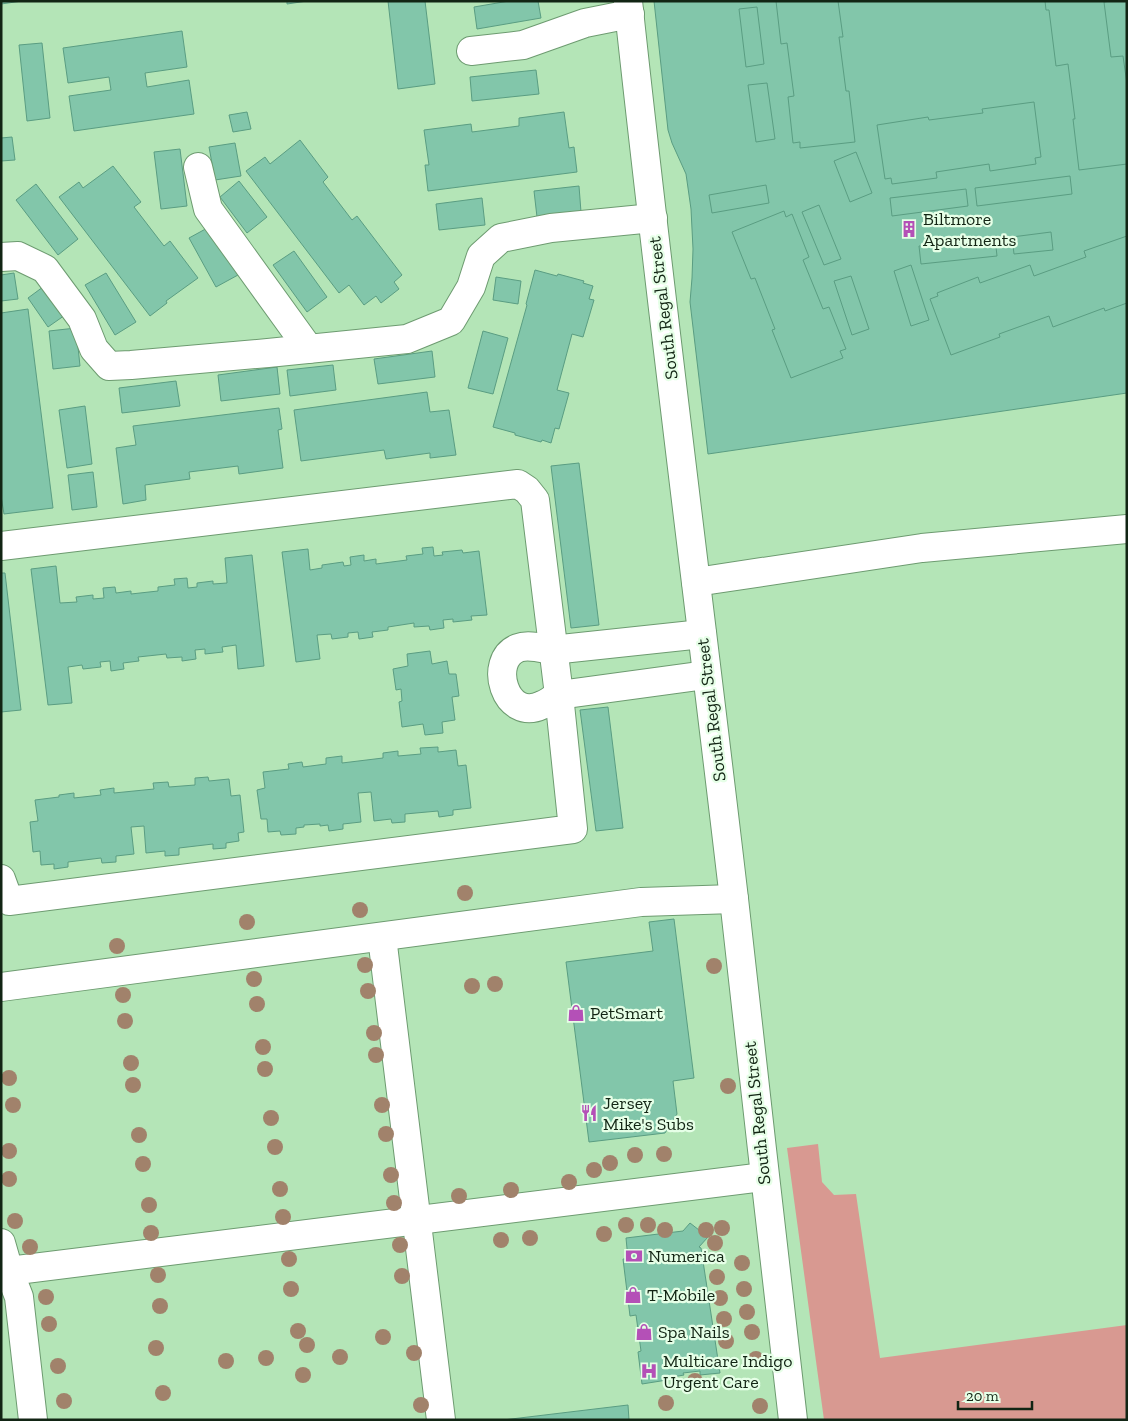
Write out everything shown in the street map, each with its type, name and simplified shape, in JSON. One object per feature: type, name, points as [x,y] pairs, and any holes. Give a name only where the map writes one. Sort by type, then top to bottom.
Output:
[{"type":"main road","points":[[471,51],[523,45],[629,8]]},
{"type":"main road","name":"South Regal Street","points":[[629,8],[706,675],[734,899],[793,1420]]},
{"type":"main road","points":[[198,167],[208,209],[309,349]]},
{"type":"main road","points":[[1,257],[18,256],[45,269],[82,319],[94,349],[109,366],[131,366],[407,339],[450,321],[471,286],[481,256],[501,238],[552,228],[653,218]]},
{"type":"main road","points":[[1,546],[518,484],[536,500],[573,829],[9,901],[1,879]]},
{"type":"main road","points":[[696,582],[922,548],[1127,529]]},
{"type":"main road","points":[[702,634],[552,650],[531,646],[518,648],[510,653],[504,662],[502,674],[505,692],[510,700],[518,706],[528,709],[541,706],[559,695],[706,675]]},
{"type":"main road","points":[[1,987],[641,902],[734,899]]},
{"type":"main road","points":[[382,937],[441,1420]]},
{"type":"main road","points":[[8,1271],[764,1177]]},
{"type":"main road","points":[[1,1243],[8,1271],[19,1297],[33,1420]]},
{"type":"shaded area","points":[[818,1144],[822,1182],[834,1195],[856,1194],[880,1358],[1127,1325],[1127,1420],[824,1420],[787,1148]]},
{"type":"building","points":[[1,1],[22,1],[1,4]]},
{"type":"building","points":[[287,1],[307,1],[287,4]]},
{"type":"building","points":[[388,1],[425,1],[435,84],[398,89]]},
{"type":"building","points":[[509,1],[538,1],[541,18],[477,29],[474,7]]},
{"type":"building","name":"Biltmore Apartments","points":[[654,1],[1127,1],[1127,393],[708,454],[690,302],[693,249],[691,209],[686,174],[668,130]]},
{"type":"building","points":[[776,1],[838,1],[843,37],[839,37],[846,91],[849,91],[855,142],[800,148],[800,142],[793,143],[788,97],[794,96],[787,43],[781,44]]},
{"type":"building","points":[[1045,1],[1111,1],[1104,2],[1111,57],[1123,56],[1127,84],[1127,164],[1079,170],[1068,64],[1056,66],[1049,10],[1046,10]]},
{"type":"building","points":[[757,7],[764,64],[746,67],[739,9]]},
{"type":"building","points":[[182,31],[187,67],[145,73],[147,87],[189,80],[194,114],[74,131],[69,96],[111,90],[109,77],[68,83],[63,48]]},
{"type":"building","points":[[42,43],[50,118],[27,121],[19,45]]},
{"type":"building","points":[[536,70],[539,94],[472,101],[470,77]]},
{"type":"building","points":[[767,83],[775,139],[756,142],[748,85]]},
{"type":"building","points":[[1034,102],[1041,157],[1035,158],[1036,164],[990,171],[989,164],[936,172],[937,178],[892,184],[891,178],[885,179],[877,125],[928,117],[929,120],[983,113],[982,109]]},
{"type":"building","points":[[247,112],[251,129],[233,132],[229,115]]},
{"type":"building","points":[[564,112],[569,148],[574,147],[577,172],[428,191],[425,165],[429,165],[424,130],[471,124],[472,132],[519,126],[519,118]]},
{"type":"building","points":[[12,137],[15,160],[1,161],[1,138]]},
{"type":"building","points":[[300,140],[328,177],[323,182],[352,220],[357,216],[402,275],[394,282],[399,289],[381,303],[376,296],[364,305],[349,285],[339,293],[246,171],[265,157],[270,164]]},
{"type":"building","points":[[235,143],[241,176],[215,180],[209,147]]},
{"type":"building","points":[[180,149],[187,206],[161,209],[154,152]]},
{"type":"building","points":[[856,152],[872,193],[850,202],[834,161]]},
{"type":"building","points":[[113,166],[141,202],[134,207],[164,246],[170,241],[198,278],[166,301],[167,303],[150,316],[59,197],[79,182],[83,188]]},
{"type":"building","points":[[1070,176],[1072,194],[977,206],[975,188]]},
{"type":"building","points":[[239,181],[267,217],[247,233],[220,197]]},
{"type":"building","points":[[36,184],[78,239],[58,255],[16,200]]},
{"type":"building","points":[[766,185],[769,203],[712,213],[709,195]]},
{"type":"building","points":[[579,186],[581,212],[537,217],[534,191]]},
{"type":"building","points":[[966,189],[968,206],[892,216],[890,198]]},
{"type":"building","points":[[482,198],[485,225],[439,230],[436,204]]},
{"type":"building","points":[[819,205],[841,259],[824,265],[802,212]]},
{"type":"building","points":[[784,211],[786,217],[792,214],[809,257],[803,260],[823,309],[829,307],[846,349],[840,351],[843,358],[791,378],[772,330],[775,329],[755,278],[751,279],[732,232]]},
{"type":"building","points":[[211,226],[238,275],[216,287],[189,238]]},
{"type":"building","points":[[1051,232],[1053,250],[1014,254],[1012,237]]},
{"type":"building","points":[[1127,236],[1127,303],[1105,311],[1104,308],[1053,327],[1049,316],[999,334],[1000,337],[951,355],[930,299],[938,296],[937,293],[978,277],[980,283],[1030,265],[1034,276],[1086,257],[1084,251]]},
{"type":"building","points":[[995,238],[997,256],[921,264],[919,246]]},
{"type":"building","points":[[294,251],[327,297],[307,312],[273,265]]},
{"type":"building","points":[[911,265],[929,320],[911,326],[894,271]]},
{"type":"building","points":[[535,270],[584,281],[583,283],[593,286],[589,299],[594,300],[583,337],[572,334],[557,390],[569,393],[559,429],[555,428],[551,443],[515,435],[515,433],[493,427]]},
{"type":"building","points":[[14,273],[18,299],[1,301],[1,275]]},
{"type":"building","points":[[106,273],[136,322],[115,335],[85,285]]},
{"type":"building","points":[[851,276],[869,329],[852,335],[834,281]]},
{"type":"building","points":[[496,277],[521,281],[518,304],[493,300]]},
{"type":"building","points":[[47,284],[68,313],[48,327],[28,298]]},
{"type":"building","points":[[28,309],[53,508],[4,514],[1,496],[1,313]]},
{"type":"building","points":[[76,328],[80,366],[53,369],[49,331]]},
{"type":"building","points":[[483,331],[508,338],[493,394],[468,388]]},
{"type":"building","points":[[432,351],[435,377],[378,384],[374,359]]},
{"type":"building","points":[[333,365],[336,390],[290,396],[287,370]]},
{"type":"building","points":[[277,367],[280,394],[221,401],[218,375]]},
{"type":"building","points":[[176,381],[180,406],[122,413],[119,388]]},
{"type":"building","points":[[427,392],[430,412],[449,410],[456,455],[430,458],[430,453],[386,459],[384,450],[301,461],[294,410]]},
{"type":"building","points":[[85,406],[92,464],[67,468],[59,410]]},
{"type":"building","points":[[279,408],[282,429],[278,430],[283,468],[239,474],[238,466],[189,472],[190,479],[145,485],[146,500],[123,504],[116,448],[136,445],[133,426]]},
{"type":"building","points":[[579,463],[599,625],[571,628],[551,466]]},
{"type":"building","points":[[93,472],[97,507],[72,510],[68,475]]},
{"type":"building","points":[[433,547],[434,556],[443,555],[442,552],[462,550],[463,553],[479,551],[487,615],[471,616],[472,620],[453,622],[453,619],[443,620],[444,628],[430,630],[429,626],[414,627],[414,623],[388,627],[388,630],[372,632],[373,637],[359,639],[358,632],[348,633],[348,637],[332,639],[331,634],[317,635],[320,659],[296,662],[282,552],[308,549],[310,570],[322,568],[322,565],[343,562],[344,566],[351,565],[350,557],[364,555],[364,561],[376,559],[376,564],[407,560],[406,556],[423,554],[422,548]]},
{"type":"building","points":[[252,555],[264,666],[238,669],[236,645],[222,647],[223,652],[205,654],[205,649],[195,650],[196,659],[182,661],[182,657],[167,658],[166,654],[138,657],[139,661],[123,663],[124,669],[111,671],[110,661],[100,662],[101,667],[83,669],[82,665],[68,667],[72,703],[48,705],[31,569],[56,566],[60,603],[77,602],[76,597],[93,595],[93,599],[104,598],[103,588],[115,587],[116,593],[131,591],[131,594],[158,591],[158,587],[175,585],[174,579],[187,578],[188,588],[197,587],[197,583],[213,581],[213,584],[227,583],[225,558]]},
{"type":"building","points":[[1,573],[5,573],[21,710],[1,712]]},
{"type":"building","points":[[430,651],[432,664],[447,661],[449,674],[456,674],[459,696],[452,697],[455,720],[442,722],[443,733],[425,735],[423,724],[402,727],[399,702],[402,701],[401,689],[396,690],[393,669],[408,666],[407,654]]},
{"type":"building","points":[[608,707],[623,828],[596,831],[580,710]]},
{"type":"building","points":[[438,747],[438,752],[456,750],[458,766],[466,765],[471,808],[453,810],[453,815],[439,817],[438,811],[405,814],[405,822],[392,823],[391,819],[374,821],[371,792],[358,793],[361,822],[343,824],[343,829],[329,831],[328,825],[304,825],[304,827],[296,828],[296,834],[281,835],[280,831],[268,832],[267,819],[261,819],[257,790],[265,788],[263,772],[289,769],[288,764],[302,762],[303,767],[326,764],[326,758],[342,756],[342,763],[383,758],[383,753],[398,751],[398,756],[421,754],[420,748]]},
{"type":"building","points":[[208,777],[209,781],[229,779],[231,796],[240,795],[244,832],[238,833],[239,841],[226,843],[226,848],[213,849],[213,844],[179,848],[179,855],[165,856],[165,851],[146,853],[144,826],[131,827],[134,854],[116,856],[116,862],[102,863],[101,858],[68,862],[68,867],[54,869],[54,864],[41,865],[40,851],[33,852],[30,822],[38,821],[35,800],[74,793],[74,798],[101,795],[100,790],[114,788],[114,793],[154,789],[153,783],[168,782],[169,787],[195,785],[195,778]]},
{"type":"building","points":[[674,919],[694,1078],[673,1081],[677,1114],[665,1133],[589,1142],[566,962],[653,951],[649,922]]},
{"type":"building","points":[[690,1223],[708,1237],[699,1247],[701,1248],[720,1373],[700,1375],[700,1371],[683,1373],[684,1375],[667,1378],[667,1380],[642,1384],[638,1352],[641,1351],[636,1315],[630,1316],[623,1259],[628,1259],[626,1238],[683,1231]]},
{"type":"building","points":[[628,1405],[629,1420],[503,1420]]},
{"type":"place","name":"Biltmore Apartments","points":[[909,229]]},
{"type":"place","name":"PetSmart","points":[[576,1013]]},
{"type":"place","name":"Jersey Mike's Subs","points":[[589,1113]]},
{"type":"place","name":"Numerica","points":[[634,1256]]},
{"type":"place","name":"T-Mobile","points":[[633,1295]]},
{"type":"place","name":"Spa Nails","points":[[644,1332]]},
{"type":"place","name":"Multicare Indigo Urgent Care","points":[[649,1371]]}]
